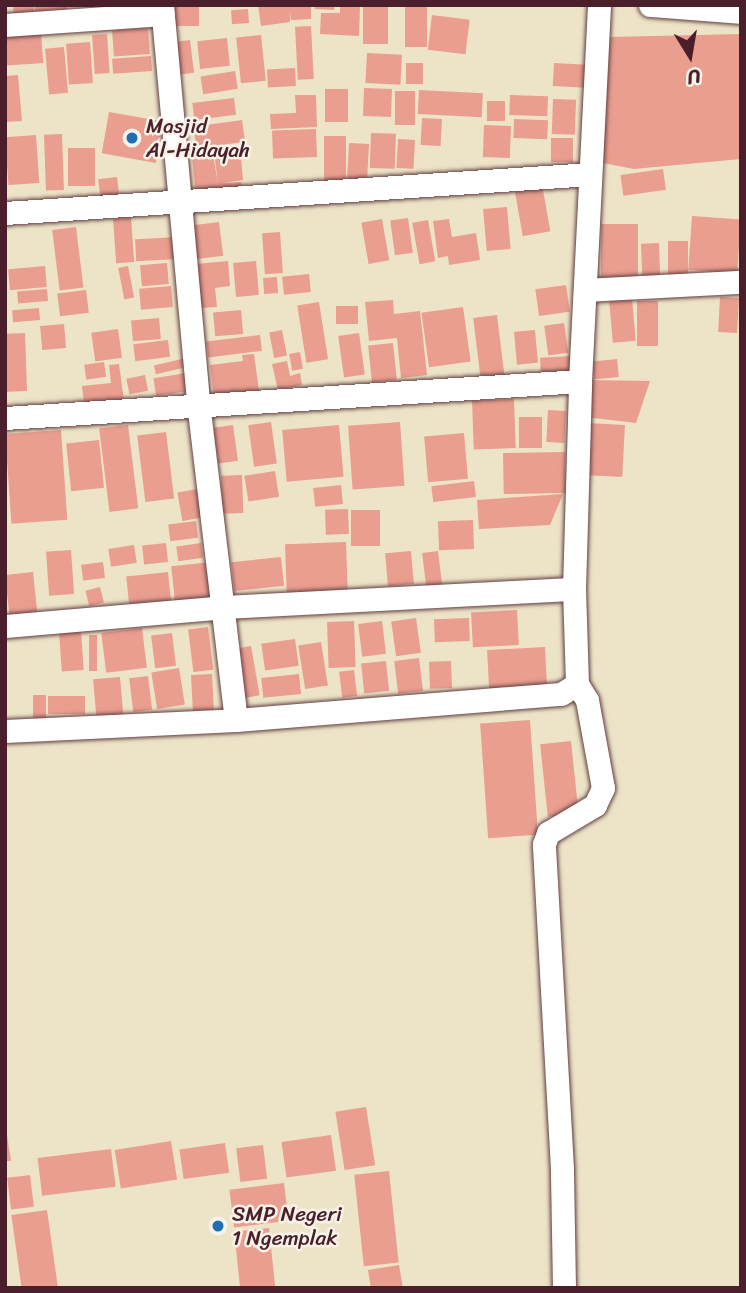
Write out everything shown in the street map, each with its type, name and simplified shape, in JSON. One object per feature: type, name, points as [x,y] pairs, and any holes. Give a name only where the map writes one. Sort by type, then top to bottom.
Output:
[{"type":"street","points":[[564,1288],[562,1169],[544,844],[545,835],[595,805],[603,788],[587,700],[577,684],[574,589],[580,381],[599,5]]},
{"type":"street","points":[[650,5],[741,12]]},
{"type":"street","points":[[5,25],[163,10],[183,199],[198,402],[226,607],[236,720]]},
{"type":"street","points":[[5,214],[183,199],[590,174]]},
{"type":"street","points":[[586,290],[740,282]]},
{"type":"street","points":[[5,418],[198,402],[580,381]]},
{"type":"street","points":[[5,625],[226,607],[574,589]]},
{"type":"street","points":[[5,731],[236,720],[561,694],[577,684]]},
{"type":"building","points":[[13,5],[34,5],[35,21],[15,23]]},
{"type":"building","points":[[35,5],[67,5],[67,21],[35,21]]},
{"type":"building","points":[[174,5],[199,5],[199,26],[174,26]]},
{"type":"building","points":[[258,5],[311,5],[311,19],[291,20],[290,12],[290,22],[261,26]]},
{"type":"building","points":[[315,5],[335,5],[334,10],[315,9]]},
{"type":"building","points":[[340,5],[360,5],[359,36],[320,34],[321,13],[340,13]]},
{"type":"building","points":[[363,5],[388,5],[388,44],[363,44]]},
{"type":"building","points":[[405,5],[427,5],[427,47],[405,47]]},
{"type":"building","points":[[248,9],[249,23],[232,24],[231,10]]},
{"type":"building","points":[[432,15],[470,20],[465,54],[428,50]]},
{"type":"building","points":[[311,26],[314,79],[298,80],[295,27]]},
{"type":"building","points":[[148,28],[150,54],[114,56],[112,31]]},
{"type":"building","points":[[41,32],[43,63],[7,65],[5,35]]},
{"type":"building","points":[[107,34],[110,73],[95,74],[92,35]]},
{"type":"building","points":[[741,34],[741,159],[634,169],[603,163],[610,37]]},
{"type":"building","points":[[261,35],[266,81],[241,83],[236,38]]},
{"type":"building","points":[[227,38],[230,66],[200,69],[197,41]]},
{"type":"building","points":[[190,40],[194,73],[179,75],[175,42]]},
{"type":"building","points":[[90,42],[93,83],[69,85],[66,44]]},
{"type":"building","points":[[64,47],[68,93],[49,94],[45,49]]},
{"type":"building","points":[[367,53],[402,55],[400,85],[365,83]]},
{"type":"building","points":[[151,56],[152,71],[113,74],[112,59]]},
{"type":"building","points":[[406,63],[423,63],[423,84],[406,84]]},
{"type":"building","points":[[554,63],[587,65],[586,88],[553,86]]},
{"type":"building","points":[[295,68],[296,86],[268,87],[267,69]]},
{"type":"building","points":[[235,71],[238,89],[203,94],[200,76]]},
{"type":"building","points":[[18,75],[22,121],[5,122],[5,76]]},
{"type":"building","points":[[364,88],[392,89],[391,117],[363,116]]},
{"type":"building","points":[[325,89],[348,89],[348,122],[325,122]]},
{"type":"building","points":[[419,90],[483,93],[482,117],[418,114]]},
{"type":"building","points":[[395,91],[415,91],[415,125],[395,125]]},
{"type":"building","points":[[295,95],[316,95],[317,127],[271,129],[270,114],[296,113]]},
{"type":"building","points":[[510,95],[548,96],[547,116],[509,115]]},
{"type":"building","points":[[234,98],[236,115],[194,120],[192,103]]},
{"type":"building","points":[[553,99],[576,100],[575,135],[552,134]]},
{"type":"building","points":[[487,101],[505,101],[505,121],[487,121]]},
{"type":"building","name":"Masjid Al-Hidayah","points":[[109,112],[163,122],[156,163],[102,153]]},
{"type":"building","points":[[422,118],[442,119],[441,146],[421,145]]},
{"type":"building","points":[[514,119],[548,120],[547,139],[513,138]]},
{"type":"building","points":[[242,120],[245,142],[197,149],[193,127]]},
{"type":"building","points":[[484,125],[511,126],[510,158],[483,157]]},
{"type":"building","points":[[316,129],[317,157],[273,159],[272,131]]},
{"type":"building","points":[[371,133],[396,134],[395,169],[370,168]]},
{"type":"building","points":[[62,134],[64,190],[46,191],[44,135]]},
{"type":"building","points":[[36,135],[39,183],[8,185],[5,137]]},
{"type":"building","points":[[324,136],[346,136],[346,186],[324,186]]},
{"type":"building","points":[[551,138],[573,138],[573,162],[551,162]]},
{"type":"building","points":[[398,139],[415,140],[413,169],[396,168]]},
{"type":"building","points":[[349,143],[369,144],[367,185],[347,184]]},
{"type":"building","points":[[240,147],[243,180],[222,183],[241,182],[242,192],[196,196],[192,156],[213,154],[218,184],[214,151]]},
{"type":"building","points":[[68,148],[95,148],[95,186],[68,186]]},
{"type":"building","points":[[663,169],[666,190],[623,196],[620,175]]},
{"type":"building","points":[[117,177],[120,202],[101,204],[98,179]]},
{"type":"building","points":[[542,184],[550,231],[523,236],[514,189]]},
{"type":"building","points":[[507,207],[511,249],[487,251],[483,209]]},
{"type":"building","points":[[692,216],[741,219],[737,273],[688,270]]},
{"type":"building","points":[[131,217],[134,262],[116,263],[113,218]]},
{"type":"building","points":[[408,218],[413,253],[395,255],[390,221]]},
{"type":"building","points":[[382,219],[389,260],[369,264],[361,223]]},
{"type":"building","points":[[449,219],[452,237],[476,233],[480,260],[449,265],[448,256],[438,258],[433,221]]},
{"type":"building","points":[[428,220],[435,261],[420,264],[412,223]]},
{"type":"building","points":[[219,222],[223,256],[197,259],[193,225]]},
{"type":"building","points":[[601,224],[638,224],[638,284],[601,284]]},
{"type":"building","points":[[76,227],[83,288],[60,290],[52,230]]},
{"type":"building","points":[[280,232],[283,273],[265,274],[262,233]]},
{"type":"building","points":[[177,237],[178,259],[136,261],[135,239]]},
{"type":"building","points":[[668,241],[688,241],[688,278],[668,278]]},
{"type":"building","points":[[659,243],[660,276],[642,277],[641,244]]},
{"type":"building","points":[[228,261],[230,286],[215,288],[217,307],[201,308],[196,264]]},
{"type":"building","points":[[256,261],[259,295],[236,297],[233,263]]},
{"type":"building","points":[[167,263],[169,284],[142,286],[140,265]]},
{"type":"building","points":[[45,266],[47,287],[10,290],[8,269]]},
{"type":"building","points":[[128,266],[134,297],[124,299],[118,268]]},
{"type":"building","points":[[309,274],[311,292],[284,295],[282,277]]},
{"type":"building","points":[[277,277],[278,293],[264,294],[263,278]]},
{"type":"building","points":[[566,285],[570,312],[539,316],[535,289]]},
{"type":"building","points":[[171,286],[173,307],[141,310],[139,289]]},
{"type":"building","points":[[47,289],[48,301],[18,304],[17,292]]},
{"type":"building","points":[[86,290],[89,313],[60,316],[57,294]]},
{"type":"building","points":[[720,297],[739,298],[737,333],[718,332]]},
{"type":"building","points":[[632,298],[636,341],[613,343],[609,300]]},
{"type":"building","points":[[393,300],[394,314],[420,311],[427,375],[401,378],[397,338],[369,341],[365,302]]},
{"type":"building","points":[[637,301],[658,301],[658,346],[637,346]]},
{"type":"building","points":[[319,302],[328,359],[306,363],[297,305]]},
{"type":"building","points":[[336,306],[358,306],[358,324],[336,324]]},
{"type":"building","points":[[463,307],[471,361],[429,367],[421,313]]},
{"type":"building","points":[[39,308],[40,320],[13,322],[12,310]]},
{"type":"building","points":[[241,310],[243,334],[215,336],[213,312]]},
{"type":"building","points":[[497,315],[504,376],[481,378],[473,318]]},
{"type":"building","points":[[159,318],[161,339],[133,341],[131,320]]},
{"type":"building","points":[[564,323],[568,353],[548,355],[544,326]]},
{"type":"building","points":[[64,324],[66,348],[42,350],[40,326]]},
{"type":"building","points":[[118,329],[122,358],[95,361],[91,333]]},
{"type":"building","points":[[282,330],[287,356],[274,358],[269,332]]},
{"type":"building","points":[[535,330],[538,363],[517,365],[514,332]]},
{"type":"building","points":[[25,333],[27,391],[7,392],[5,334]]},
{"type":"building","points":[[359,333],[365,375],[344,378],[338,336]]},
{"type":"building","points":[[260,335],[262,351],[208,357],[206,342]]},
{"type":"building","points":[[168,340],[170,357],[135,361],[133,344]]},
{"type":"building","points":[[393,343],[397,380],[372,382],[368,346]]},
{"type":"building","points":[[300,352],[303,369],[292,371],[289,354]]},
{"type":"building","points":[[254,354],[259,391],[214,397],[210,365],[243,361],[242,355]]},
{"type":"building","points":[[572,356],[573,378],[541,380],[540,358]]},
{"type":"building","points":[[186,358],[188,367],[156,374],[154,365]]},
{"type":"building","points":[[617,359],[619,377],[594,380],[592,362]]},
{"type":"building","points":[[287,361],[290,376],[300,373],[302,385],[278,390],[272,364]]},
{"type":"building","points":[[104,362],[106,377],[86,380],[84,365]]},
{"type":"building","points":[[119,364],[124,401],[84,405],[82,386],[111,383],[109,365]]},
{"type":"building","points":[[187,373],[190,391],[156,396],[153,378]]},
{"type":"building","points":[[145,375],[148,391],[129,394],[126,379]]},
{"type":"building","points":[[589,380],[650,381],[636,423],[585,417]]},
{"type":"building","points":[[514,399],[516,448],[474,449],[472,400]]},
{"type":"building","points":[[548,410],[566,411],[564,443],[546,442]]},
{"type":"building","points":[[519,417],[542,417],[542,448],[519,448]]},
{"type":"building","points":[[271,422],[277,464],[254,467],[248,425]]},
{"type":"building","points":[[400,422],[404,486],[353,489],[348,426]]},
{"type":"building","points":[[587,423],[625,425],[622,477],[584,475]]},
{"type":"building","points":[[128,425],[138,508],[109,512],[99,429]]},
{"type":"building","points":[[233,425],[238,461],[218,463],[213,428]]},
{"type":"building","points":[[339,425],[344,477],[287,482],[282,430]]},
{"type":"building","points":[[61,430],[67,520],[11,524],[5,434]]},
{"type":"building","points":[[166,432],[174,499],[145,502],[137,436]]},
{"type":"building","points":[[464,433],[468,479],[428,482],[424,436]]},
{"type":"building","points":[[99,440],[104,488],[71,491],[66,443]]},
{"type":"building","points":[[565,452],[566,493],[504,494],[503,453]]},
{"type":"building","points":[[275,471],[279,497],[248,502],[244,476]]},
{"type":"building","points":[[242,475],[243,513],[222,514],[221,476]]},
{"type":"building","points":[[474,481],[476,497],[433,502],[431,486]]},
{"type":"building","points":[[341,485],[343,504],[315,507],[313,488]]},
{"type":"building","points":[[203,488],[208,517],[182,521],[177,493]]},
{"type":"building","points":[[563,494],[550,525],[479,529],[477,500]]},
{"type":"building","points":[[348,509],[349,534],[326,535],[325,510]]},
{"type":"building","points":[[351,510],[380,510],[380,546],[351,546]]},
{"type":"building","points":[[473,520],[474,549],[439,550],[438,521]]},
{"type":"building","points":[[196,521],[198,538],[170,541],[168,524]]},
{"type":"building","points":[[346,542],[348,598],[287,600],[285,544]]},
{"type":"building","points":[[166,543],[168,562],[144,564],[142,546]]},
{"type":"building","points":[[201,543],[203,558],[178,561],[176,546]]},
{"type":"building","points":[[134,545],[137,563],[111,567],[108,549]]},
{"type":"building","points":[[71,550],[74,594],[49,596],[46,552]]},
{"type":"building","points":[[411,551],[414,584],[388,586],[385,553]]},
{"type":"building","points":[[438,551],[442,585],[426,587],[422,553]]},
{"type":"building","points":[[281,557],[284,586],[234,591],[231,562]]},
{"type":"building","points":[[103,562],[105,578],[83,581],[81,565]]},
{"type":"building","points":[[212,562],[216,603],[176,607],[171,566]]},
{"type":"building","points":[[33,572],[37,613],[9,616],[5,575]]},
{"type":"building","points":[[168,572],[171,602],[129,606],[126,576]]},
{"type":"building","points":[[100,587],[104,603],[89,606],[85,591]]},
{"type":"building","points":[[517,610],[519,645],[473,647],[471,612]]},
{"type":"building","points":[[416,618],[421,653],[396,656],[391,621]]},
{"type":"building","points":[[469,618],[470,641],[435,642],[434,619]]},
{"type":"building","points":[[354,621],[356,667],[329,668],[327,622]]},
{"type":"building","points":[[382,621],[386,654],[362,657],[358,624]]},
{"type":"building","points":[[208,627],[213,670],[193,672],[188,629]]},
{"type":"building","points":[[142,628],[147,668],[106,673],[101,633]]},
{"type":"building","points":[[81,631],[84,670],[62,671],[59,633]]},
{"type":"building","points":[[172,633],[176,666],[155,668],[151,636]]},
{"type":"building","points":[[89,635],[97,635],[97,671],[89,671]]},
{"type":"building","points":[[295,639],[299,666],[265,670],[261,644]]},
{"type":"building","points":[[321,642],[328,685],[305,689],[298,646]]},
{"type":"building","points":[[251,646],[260,695],[244,698],[235,649]]},
{"type":"building","points":[[545,647],[547,686],[489,689],[487,650]]},
{"type":"building","points":[[419,658],[423,691],[398,694],[394,661]]},
{"type":"building","points":[[386,661],[389,691],[364,693],[361,664]]},
{"type":"building","points":[[451,661],[452,688],[430,689],[429,662]]},
{"type":"building","points":[[179,668],[185,705],[157,709],[151,672]]},
{"type":"building","points":[[354,670],[357,696],[342,698],[339,672]]},
{"type":"building","points":[[212,674],[214,710],[193,711],[191,675]]},
{"type":"building","points":[[299,674],[301,694],[263,698],[261,678]]},
{"type":"building","points":[[148,676],[152,710],[133,712],[129,678]]},
{"type":"building","points":[[120,677],[123,715],[96,717],[93,679]]},
{"type":"building","points":[[33,695],[46,695],[46,725],[33,725]]},
{"type":"building","points":[[48,696],[85,696],[85,714],[48,714]]},
{"type":"building","points":[[530,720],[538,835],[488,838],[480,723]]},
{"type":"building","points":[[571,741],[579,814],[548,817],[540,744]]},
{"type":"building","points":[[366,1107],[375,1165],[345,1170],[335,1112]]},
{"type":"building","points":[[7,1135],[11,1161],[5,1161]]},
{"type":"building","points":[[331,1135],[336,1171],[286,1178],[281,1142]]},
{"type":"building","points":[[171,1141],[177,1180],[121,1188],[115,1150]]},
{"type":"building","points":[[225,1143],[229,1173],[184,1179],[179,1149]]},
{"type":"building","points":[[263,1145],[267,1179],[240,1182],[236,1148]]},
{"type":"building","points":[[111,1149],[116,1187],[42,1196],[38,1158]]},
{"type":"building","points":[[389,1171],[399,1262],[364,1266],[354,1175]]},
{"type":"building","points":[[30,1175],[34,1207],[11,1210],[7,1178]]},
{"type":"building","points":[[284,1183],[289,1221],[234,1227],[229,1190]]},
{"type":"building","points":[[47,1210],[58,1288],[22,1288],[11,1215]]},
{"type":"building","points":[[269,1228],[275,1288],[240,1288],[234,1232]]},
{"type":"building","points":[[399,1265],[403,1288],[371,1288],[368,1270]]},
{"type":"place","name":"Masjid Al-Hidayah","points":[[132,138]]},
{"type":"place","name":"SMP Negeri 1 Ngemplak","points":[[218,1226]]}]
